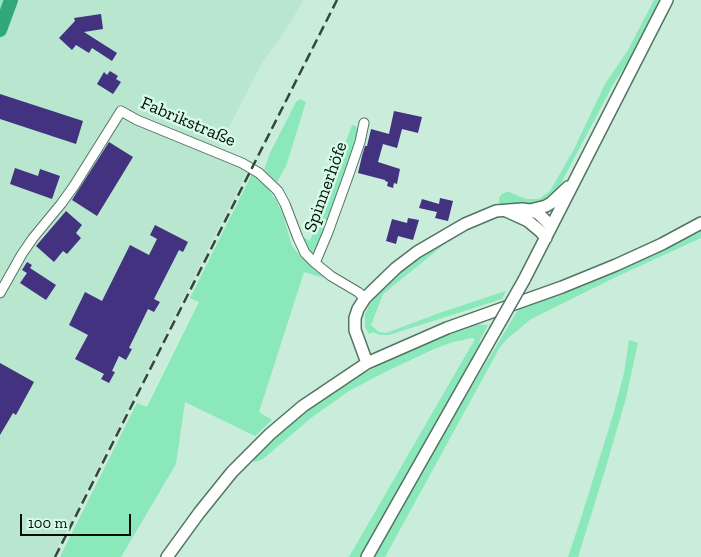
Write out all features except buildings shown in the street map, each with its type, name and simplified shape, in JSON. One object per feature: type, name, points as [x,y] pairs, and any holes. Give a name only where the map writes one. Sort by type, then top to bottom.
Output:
[{"type":"main road","points":[[367,557],[524,280],[667,0]]},
{"type":"main road","points":[[530,210],[551,203],[573,183]]},
{"type":"main road","points":[[367,363],[355,330],[355,318],[358,309],[365,298],[396,268],[416,252],[465,224],[496,211],[522,208],[530,210],[539,214],[551,226]]},
{"type":"main road","points":[[506,211],[528,221],[546,238]]},
{"type":"main road","points":[[167,557],[232,472],[270,434],[302,406],[367,363],[448,328],[616,266],[701,223]]},
{"type":"street","name":"Fabrikstraße","points":[[0,293],[22,254],[74,186],[121,111],[138,120],[242,163],[259,173],[278,191],[304,253],[331,276],[365,298]]},
{"type":"street","name":"Spinnerhöfe","points":[[315,263],[349,174],[360,142],[364,122]]},
{"type":"shaded area","points":[[17,0],[303,0],[292,20],[261,65],[219,147],[251,164],[53,557],[0,557],[0,40]]},
{"type":"green space","points":[[0,0],[17,0],[0,40]]},
{"type":"green space","points":[[654,0],[661,0],[633,55],[614,83],[559,187],[548,201],[535,205],[502,205],[499,203],[499,197],[506,192],[526,199],[539,199],[550,191],[573,151],[605,84],[628,50]]},
{"type":"green space","points":[[300,99],[306,102],[286,166],[277,182],[264,170],[270,153],[296,102]]},
{"type":"green space","points":[[352,125],[356,126],[360,136],[317,248],[314,252],[308,251],[301,236],[310,241]]},
{"type":"green space","points":[[252,174],[276,199],[292,246],[324,278],[304,272],[259,412],[272,420],[255,436],[185,402],[176,464],[121,557],[60,557],[137,403],[147,407],[199,302],[190,298]]},
{"type":"green space","points":[[701,227],[701,238],[531,319],[507,339],[500,347],[385,557],[372,557],[519,308]]},
{"type":"green space","points":[[461,231],[383,294],[371,325],[379,332],[386,333],[506,291],[502,299],[389,335],[380,335],[373,332],[369,334],[365,327],[365,314],[377,294],[412,260]]},
{"type":"green space","points":[[474,324],[488,325],[480,343],[361,557],[349,557],[475,339],[453,342],[434,349],[349,391],[311,418],[263,459],[255,462],[251,458],[312,405],[348,382],[444,334]]},
{"type":"green space","points":[[629,340],[638,343],[626,398],[578,557],[568,557],[613,415],[624,373]]},
{"type":"waterway","points":[[0,30],[11,0]]},
{"type":"railway","points":[[55,557],[337,0]]}]
